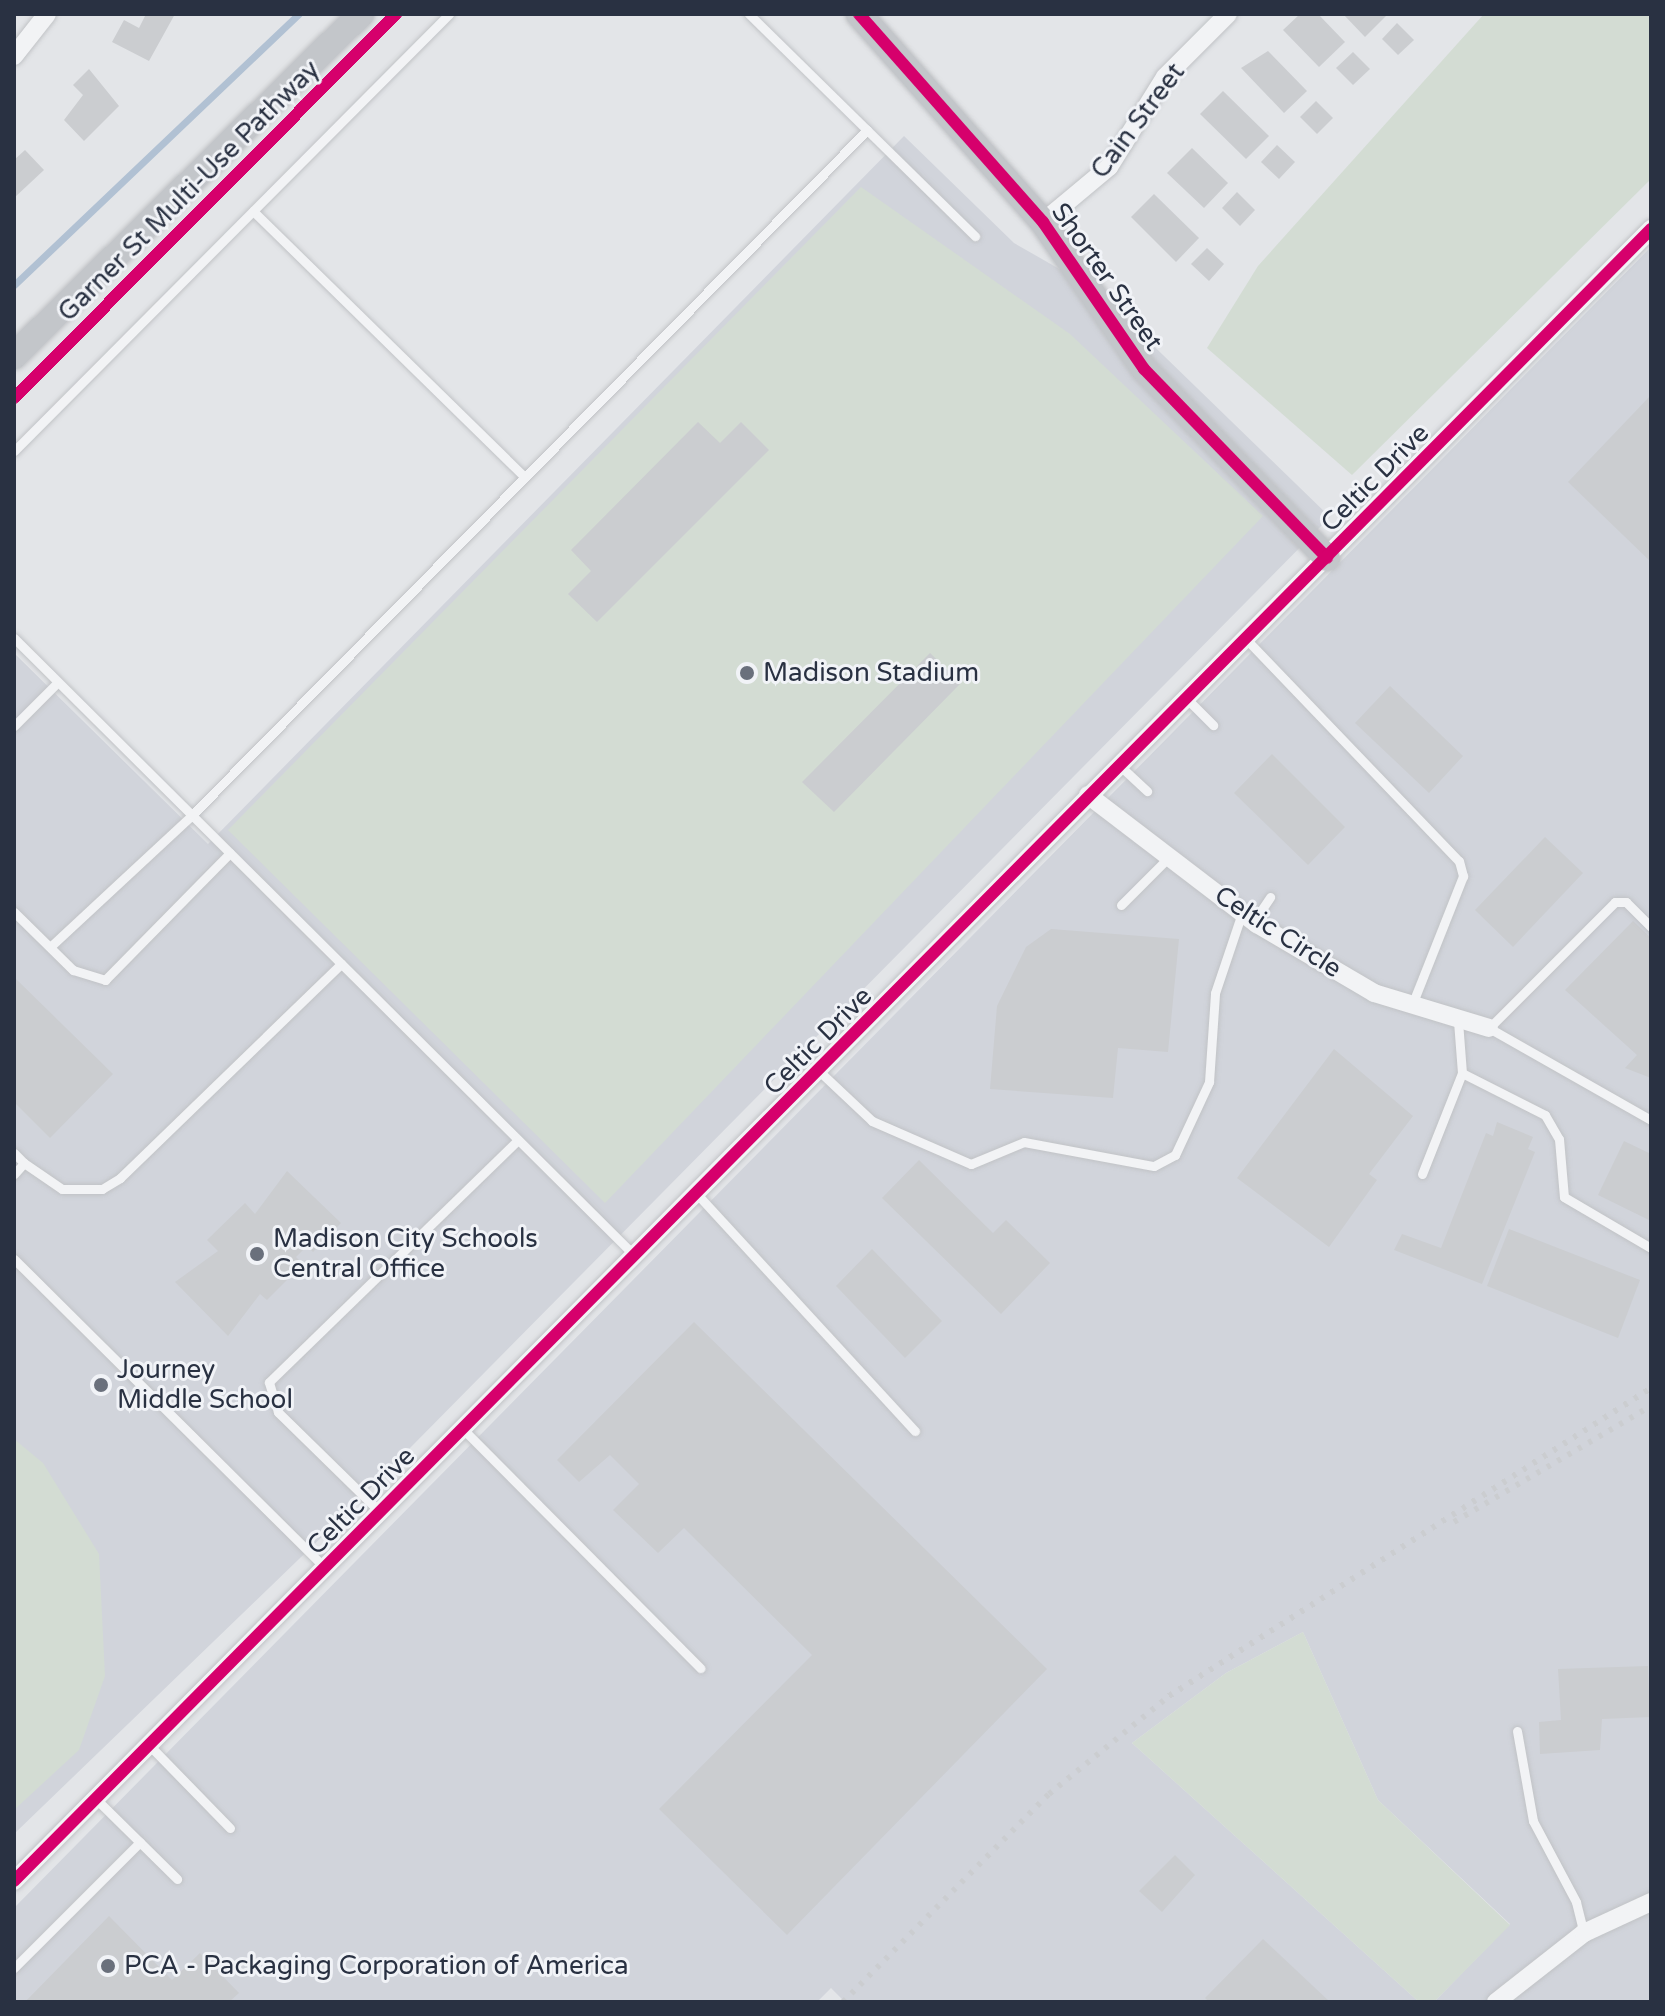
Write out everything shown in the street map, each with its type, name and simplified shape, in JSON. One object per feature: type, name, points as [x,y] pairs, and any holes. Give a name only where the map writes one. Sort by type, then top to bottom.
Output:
[{"type":"street","points":[[14,56],[47,14]]},
{"type":"street","points":[[14,356],[361,14]]},
{"type":"street","name":"Shorter Street","points":[[859,14],[1043,222],[1144,369],[1327,558]]},
{"type":"street","name":"Cain Street","points":[[1043,222],[1109,167],[1165,77],[1228,14]]},
{"type":"street","name":"Celtic Drive","points":[[14,1881],[1651,229]]},
{"type":"street","name":"Celtic Circle","points":[[1088,795],[1248,917],[1374,993],[1489,1028]]},
{"type":"street","points":[[1502,2000],[1584,1933],[1651,1902]]},
{"type":"lane","points":[[14,451],[449,14]]},
{"type":"lane","points":[[749,14],[975,236]]},
{"type":"lane","points":[[50,947],[192,815],[867,130]]},
{"type":"lane","points":[[253,211],[525,477]]},
{"type":"lane","points":[[14,638],[635,1256]]},
{"type":"lane","points":[[1245,638],[1459,861],[1463,876],[1412,1005]]},
{"type":"lane","points":[[14,726],[58,682]]},
{"type":"lane","points":[[1185,697],[1213,725]]},
{"type":"lane","points":[[1118,764],[1147,791]]},
{"type":"lane","points":[[14,912],[88,978],[105,980],[230,853]]},
{"type":"lane","points":[[1121,905],[1169,857]]},
{"type":"lane","points":[[819,1071],[872,1121],[971,1164],[1024,1142],[1154,1166],[1175,1155],[1209,1082],[1215,993],[1248,917],[1270,897]]},
{"type":"lane","points":[[1651,927],[1626,902],[1615,902],[1489,1028],[1651,1120]]},
{"type":"lane","points":[[14,1153],[62,1189],[102,1189],[120,1178],[341,964]]},
{"type":"lane","points":[[1422,1174],[1462,1073],[1458,1021]]},
{"type":"lane","points":[[1462,1073],[1545,1115],[1559,1139],[1564,1197],[1651,1248]]},
{"type":"lane","points":[[380,1513],[278,1412],[269,1382],[518,1140]]},
{"type":"lane","points":[[14,1174],[24,1163]]},
{"type":"lane","points":[[697,1194],[915,1431]]},
{"type":"lane","points":[[14,1259],[325,1568]]},
{"type":"lane","points":[[463,1429],[700,1668]]},
{"type":"lane","points":[[1517,1731],[1533,1821],[1576,1902],[1584,1933]]},
{"type":"lane","points":[[149,1745],[230,1828]]},
{"type":"lane","points":[[96,1799],[177,1879]]},
{"type":"lane","points":[[14,1968],[140,1842]]},
{"type":"shaded area","points":[[1484,14],[1651,14],[1651,179],[1352,475],[1207,348],[1258,266]]},
{"type":"shaded area","points":[[904,136],[1014,243],[1096,290],[1330,517],[328,1531],[14,1834],[14,653],[208,844]]},
{"type":"shaded area","name":"Madison Stadium","points":[[861,187],[1070,334],[1263,516],[605,1203],[228,830]]},
{"type":"shaded area","points":[[1651,247],[1651,2002],[1434,2002],[1510,1924],[1378,1800],[1303,1632],[1226,1673],[1132,1743],[1419,2002],[845,2002],[831,1988],[817,2002],[14,2002],[14,1908]]},
{"type":"shaded area","points":[[14,1439],[43,1463],[99,1554],[105,1676],[79,1750],[14,1810]]},
{"type":"shaded area","points":[[1303,1632],[1378,1800],[1510,1925],[1434,2002],[1419,2002],[1132,1743],[1226,1673]]},
{"type":"building","points":[[146,14],[175,14],[149,61],[112,42],[124,20],[139,28]]},
{"type":"building","points":[[1300,14],[1318,14],[1345,42],[1319,67],[1283,30]]},
{"type":"building","points":[[1343,14],[1388,14],[1365,37]]},
{"type":"building","points":[[1397,23],[1414,40],[1398,55],[1382,39]]},
{"type":"building","points":[[1268,51],[1307,91],[1284,113],[1241,68]]},
{"type":"building","points":[[1353,52],[1370,69],[1353,85],[1336,68]]},
{"type":"building","points":[[89,69],[119,106],[84,141],[64,120],[83,95],[73,85]]},
{"type":"building","points":[[1223,91],[1269,136],[1246,159],[1200,114]]},
{"type":"building","points":[[1316,101],[1333,118],[1317,134],[1300,117]]},
{"type":"building","points":[[1277,145],[1295,162],[1279,179],[1261,162]]},
{"type":"building","points":[[1192,148],[1228,183],[1204,208],[1167,173]]},
{"type":"building","points":[[25,150],[44,170],[14,198],[14,160]]},
{"type":"building","points":[[1237,192],[1255,210],[1240,226],[1222,208]]},
{"type":"building","points":[[1154,194],[1199,238],[1176,262],[1131,217]]},
{"type":"building","points":[[1207,248],[1224,264],[1209,281],[1191,264]]},
{"type":"building","points":[[1651,395],[1651,562],[1568,482]]},
{"type":"building","points":[[698,422],[720,443],[741,422],[769,450],[597,622],[568,594],[591,571],[571,550]]},
{"type":"building","points":[[930,653],[961,683],[834,812],[802,782]]},
{"type":"building","points":[[1390,686],[1463,756],[1429,793],[1355,723]]},
{"type":"building","points":[[1272,754],[1345,827],[1308,865],[1234,793]]},
{"type":"building","points":[[1545,837],[1583,873],[1513,947],[1475,910]]},
{"type":"building","points":[[1633,921],[1651,938],[1651,1078],[1625,1068],[1637,1055],[1565,990]]},
{"type":"building","points":[[1051,929],[1179,939],[1168,1052],[1118,1048],[1113,1098],[990,1089],[997,1006],[1026,947]]},
{"type":"building","points":[[14,977],[113,1074],[50,1138],[14,1102]]},
{"type":"building","points":[[1334,1049],[1413,1116],[1369,1174],[1377,1180],[1329,1247],[1237,1178]]},
{"type":"building","points":[[1497,1122],[1533,1137],[1528,1149],[1535,1152],[1482,1284],[1394,1250],[1402,1234],[1441,1248],[1486,1133],[1493,1136]]},
{"type":"building","points":[[1624,1141],[1651,1154],[1651,1221],[1598,1195]]},
{"type":"building","points":[[919,1160],[993,1233],[1006,1220],[1050,1263],[1001,1314],[882,1198]]},
{"type":"building","name":"Madison City Schools Central Office","points":[[287,1171],[341,1223],[313,1252],[307,1246],[296,1257],[303,1264],[267,1300],[260,1294],[228,1336],[175,1282],[218,1251],[207,1240],[245,1203],[255,1214]]},
{"type":"building","points":[[1509,1229],[1640,1280],[1618,1338],[1487,1286]]},
{"type":"building","points":[[872,1249],[942,1321],[905,1358],[836,1286]]},
{"type":"building","points":[[694,1322],[1047,1669],[787,1935],[659,1809],[812,1655],[684,1528],[658,1553],[613,1510],[639,1484],[610,1455],[579,1482],[557,1460]]},
{"type":"building","points":[[1648,1666],[1650,1717],[1602,1719],[1600,1750],[1540,1754],[1539,1722],[1561,1720],[1558,1669]]},
{"type":"building","points":[[1175,1855],[1195,1875],[1162,1912],[1139,1891]]},
{"type":"building","name":"PCA - Packaging Corporation of America","points":[[109,1916],[172,1980],[200,1953],[239,1993],[229,2002],[25,2002]]},
{"type":"building","points":[[1263,1939],[1330,2002],[1209,2002],[1205,1998]]},
{"type":"waterway","points":[[14,285],[299,14]]},
{"type":"railway","points":[[843,2002],[1049,1794],[1169,1696],[1651,1388]]},
{"type":"railway","points":[[1454,1522],[1651,1406]]},
{"type":"cycle path","name":"Garner St Multi-Use Pathway","points":[[14,398],[396,14]]},
{"type":"cycle path","points":[[859,14],[1043,222],[1144,369],[1327,558]]},
{"type":"cycle path","points":[[14,1881],[1651,229]]},
{"type":"place","name":"Madison Stadium","points":[[747,673]]},
{"type":"place","name":"Madison City Schools Central Office","points":[[257,1254]]},
{"type":"place","name":"Journey Middle School","points":[[101,1385]]},
{"type":"place","name":"PCA - Packaging Corporation of America","points":[[108,1966]]}]
